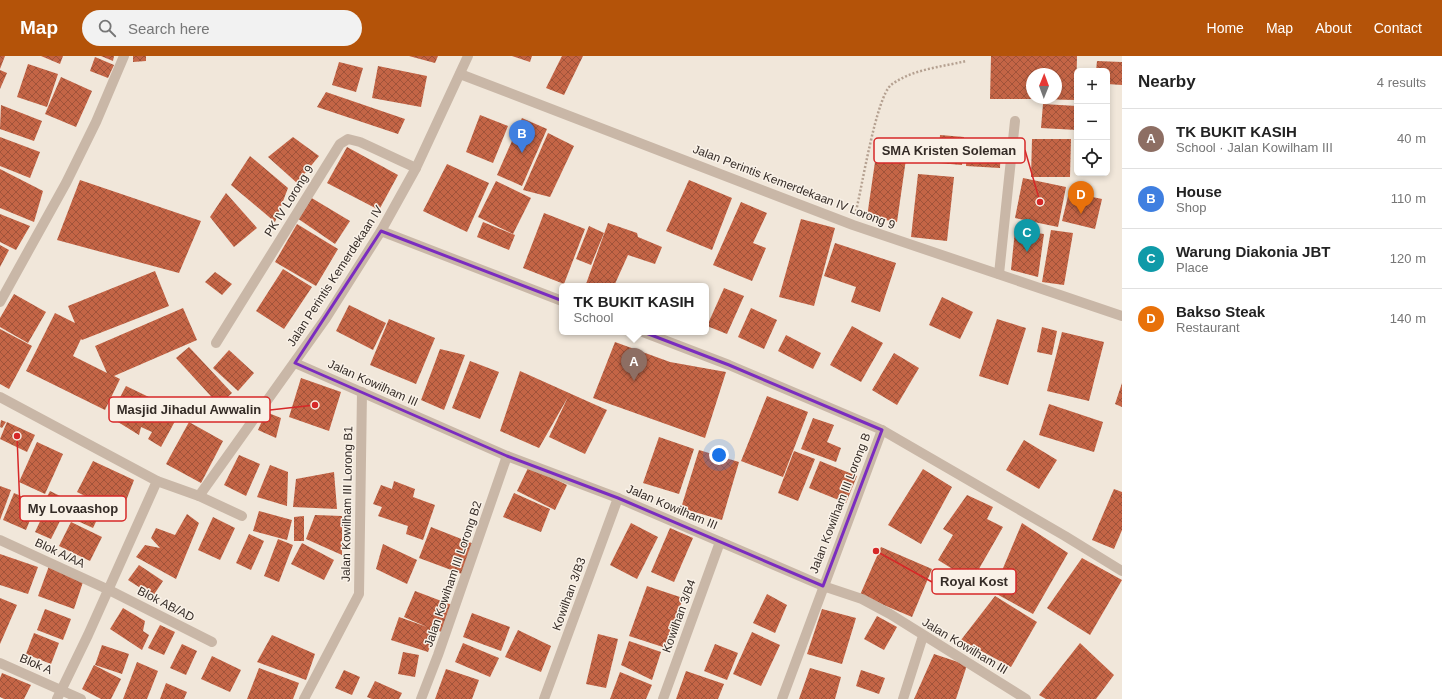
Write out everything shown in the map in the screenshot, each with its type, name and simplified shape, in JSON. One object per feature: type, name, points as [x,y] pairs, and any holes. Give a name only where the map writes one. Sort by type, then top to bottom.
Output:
[{"type":"street","points":[[0,302],[66,184],[96,122],[124,56]]},
{"type":"street","name":"Jalan Perintis Kemerdekaan IV","points":[[199,496],[326,318],[381,230],[416,168],[468,56]]},
{"type":"street","name":"Jalan Perintis Kemerdekaan IV Lorong 9","points":[[460,74],[853,225],[1122,316]]},
{"type":"street","points":[[999,274],[1015,121]]},
{"type":"street","name":"PK IV Lorong 9","points":[[216,343],[340,144],[348,139],[360,142],[416,168]]},
{"type":"street","points":[[381,230],[559,300]]},
{"type":"street","points":[[651,335],[729,365],[882,430],[1065,536],[1122,571]]},
{"type":"street","name":"Jalan Kowilham III","points":[[295,362],[507,456],[618,498],[823,586],[862,599],[890,614],[1016,696],[1026,699]]},
{"type":"street","name":"Jalan Kowilham III Lorong B1","points":[[304,699],[359,594],[362,392]]},
{"type":"street","points":[[0,397],[157,481],[199,496],[242,516]]},
{"type":"street","name":"Jalan Kowilham III Lorong B","points":[[782,699],[882,430]]},
{"type":"street","name":"Jalan Kowiham III Lorong B2","points":[[421,699],[438,655],[507,456]]},
{"type":"street","points":[[57,699],[109,590],[157,481]]},
{"type":"street","name":"Kowilhan 3/B3","points":[[544,699],[618,498]]},
{"type":"street","name":"Blok A/AA","points":[[0,540],[109,590]]},
{"type":"street","name":"Kowilhan 3/B4","points":[[664,699],[720,542]]},
{"type":"street","name":"Blok AB/AD","points":[[109,590],[212,642]]},
{"type":"street","points":[[903,699],[923,636]]},
{"type":"street","name":"Blok A","points":[[0,664],[62,689],[81,699]]},
{"type":"path","points":[[853,225],[880,104],[890,86],[913,74],[966,61]]},
{"type":"highlighted area","points":[[381,231],[729,365],[882,430],[823,586],[618,498],[507,456],[295,363]]},
{"type":"building","points":[[0,56],[5,56],[0,69]]},
{"type":"building","points":[[41,56],[63,56],[60,64]]},
{"type":"building","points":[[101,56],[114,56],[113,61]]},
{"type":"building","points":[[133,56],[146,56],[146,61],[133,62]]},
{"type":"building","points":[[409,56],[438,56],[435,63]]},
{"type":"building","points":[[512,56],[532,56],[530,62]]},
{"type":"building","points":[[562,56],[583,56],[564,95],[546,88]]},
{"type":"building","points":[[991,56],[1077,56],[1077,68],[1074,68],[1074,100],[1062,100],[1062,68],[1026,68],[1026,99],[990,99]]},
{"type":"building","points":[[95,57],[114,65],[108,78],[90,71]]},
{"type":"building","points":[[1097,61],[1122,62],[1122,85],[1110,84],[1110,68],[1096,68]]},
{"type":"building","points":[[339,62],[363,68],[356,92],[332,85]]},
{"type":"building","points":[[28,64],[58,74],[47,107],[17,97]]},
{"type":"building","points":[[378,66],[427,76],[421,107],[372,98]]},
{"type":"building","points":[[0,70],[7,73],[0,89]]},
{"type":"building","points":[[61,77],[92,91],[76,127],[45,114]]},
{"type":"building","points":[[326,92],[405,119],[398,134],[317,107]]},
{"type":"building","points":[[1043,104],[1074,106],[1074,130],[1041,128]]},
{"type":"building","points":[[1,105],[42,121],[34,141],[0,129]]},
{"type":"building","points":[[480,115],[508,126],[493,163],[466,152]]},
{"type":"building","points":[[522,118],[547,129],[522,186],[497,175]]},
{"type":"building","points":[[548,133],[574,146],[550,197],[523,190]]},
{"type":"building","points":[[940,135],[964,137],[962,165],[938,163]]},
{"type":"building","points":[[0,137],[40,152],[30,178],[0,166]]},
{"type":"building","points":[[293,137],[319,156],[297,183],[268,157]]},
{"type":"building","points":[[1032,139],[1071,139],[1070,177],[1031,177]]},
{"type":"building","points":[[967,142],[1001,144],[1000,168],[966,166]]},
{"type":"building","points":[[347,147],[398,175],[379,210],[327,183]]},
{"type":"building","points":[[877,148],[907,152],[897,222],[867,217]]},
{"type":"building","points":[[250,156],[288,188],[275,222],[231,185]]},
{"type":"building","points":[[447,164],[489,183],[467,232],[423,211]]},
{"type":"building","points":[[0,169],[43,191],[34,222],[0,208]]},
{"type":"building","points":[[918,174],[954,177],[947,241],[911,237]]},
{"type":"building","points":[[1023,178],[1066,187],[1058,227],[1015,218]]},
{"type":"building","points":[[80,180],[201,221],[179,273],[57,240]]},
{"type":"building","points":[[689,180],[732,198],[712,250],[666,231]]},
{"type":"building","points":[[496,181],[531,198],[513,234],[478,217]]},
{"type":"building","points":[[1069,192],[1102,199],[1095,229],[1062,221]]},
{"type":"building","points":[[226,193],[257,228],[234,247],[210,217]]},
{"type":"building","points":[[310,197],[350,221],[335,244],[297,218]]},
{"type":"building","points":[[741,202],[767,213],[753,243],[766,248],[752,281],[713,265]]},
{"type":"building","points":[[544,213],[585,229],[564,283],[523,268]]},
{"type":"building","points":[[0,214],[30,226],[16,250],[0,242]]},
{"type":"building","points":[[801,219],[835,228],[814,306],[779,297]]},
{"type":"building","points":[[483,222],[515,235],[509,250],[477,237]]},
{"type":"building","points":[[608,223],[637,233],[638,237],[662,247],[655,264],[628,255],[615,283],[586,283]]},
{"type":"building","points":[[297,224],[338,249],[316,286],[275,262]]},
{"type":"building","points":[[589,226],[604,233],[591,265],[576,259]]},
{"type":"building","points":[[1015,230],[1044,234],[1038,277],[1011,270]]},
{"type":"building","points":[[1051,230],[1073,233],[1064,285],[1042,282]]},
{"type":"building","points":[[835,243],[896,263],[880,312],[851,302],[856,287],[824,276]]},
{"type":"building","points":[[0,245],[9,250],[0,267]]},
{"type":"building","points":[[283,269],[312,287],[284,329],[256,311]]},
{"type":"building","points":[[155,271],[169,306],[82,340],[81,339],[73,356],[107,373],[95,346],[183,308],[197,340],[114,376],[120,379],[105,410],[26,371],[55,313],[75,323],[68,306]]},
{"type":"building","points":[[215,272],[232,284],[222,295],[205,282]]},
{"type":"building","points":[[724,288],[744,296],[727,334],[709,327],[709,322]]},
{"type":"building","points":[[14,294],[46,312],[28,343],[0,327],[0,318]]},
{"type":"building","points":[[942,297],[973,312],[960,339],[929,325]]},
{"type":"building","points":[[349,305],[386,323],[373,350],[336,331]]},
{"type":"building","points":[[751,308],[777,320],[764,349],[738,337]]},
{"type":"building","points":[[389,319],[435,338],[416,384],[370,365]]},
{"type":"building","points":[[997,319],[1026,328],[1008,385],[979,376]]},
{"type":"building","points":[[852,326],[883,343],[861,382],[830,365]]},
{"type":"building","points":[[1042,327],[1057,331],[1052,355],[1037,352]]},
{"type":"building","points":[[0,329],[32,346],[9,389],[0,384]]},
{"type":"building","points":[[1062,332],[1104,342],[1089,401],[1047,391]]},
{"type":"building","points":[[786,335],[821,353],[813,369],[778,351]]},
{"type":"building","points":[[615,342],[670,362],[726,372],[705,438],[593,398]]},
{"type":"building","points":[[189,347],[232,393],[219,405],[176,358]]},
{"type":"building","points":[[440,349],[465,355],[444,410],[421,400]]},
{"type":"building","points":[[229,350],[254,373],[238,391],[213,368]]},
{"type":"building","points":[[894,353],[919,368],[897,405],[872,390]]},
{"type":"building","points":[[470,361],[499,372],[480,419],[452,408]]},
{"type":"building","points":[[520,371],[607,410],[585,454],[549,437],[568,397],[539,448],[500,431]]},
{"type":"building","points":[[301,378],[341,392],[329,431],[289,417]]},
{"type":"building","points":[[1122,383],[1122,407],[1115,404]]},
{"type":"building","points":[[126,386],[180,412],[161,447],[148,439],[152,432],[141,427],[139,435],[118,422],[125,407],[118,401]]},
{"type":"building","points":[[767,396],[808,412],[783,477],[741,461]]},
{"type":"building","points":[[1049,404],[1103,422],[1094,452],[1039,435]]},
{"type":"building","points":[[266,412],[281,418],[276,438],[258,430]]},
{"type":"building","points":[[813,418],[834,425],[827,442],[841,448],[836,462],[801,449]]},
{"type":"building","points":[[1,420],[6,422],[2,428],[0,427]]},
{"type":"building","points":[[7,422],[35,435],[27,452],[0,439]]},
{"type":"building","points":[[189,422],[223,441],[201,483],[166,464]]},
{"type":"building","points":[[659,437],[694,449],[679,494],[643,483]]},
{"type":"building","points":[[1024,440],[1057,460],[1039,489],[1006,470]]},
{"type":"building","points":[[37,442],[63,454],[45,494],[19,482]]},
{"type":"building","points":[[699,450],[739,462],[722,520],[681,508]]},
{"type":"building","points":[[794,451],[815,459],[798,501],[778,493]]},
{"type":"building","points":[[239,455],[260,464],[246,496],[224,485]]},
{"type":"building","points":[[93,461],[134,480],[121,514],[77,492]]},
{"type":"building","points":[[820,461],[857,476],[846,503],[809,488]]},
{"type":"building","points":[[270,465],[288,472],[287,506],[257,497]]},
{"type":"building","points":[[529,466],[567,485],[555,510],[517,491]]},
{"type":"building","points":[[923,469],[952,487],[921,544],[888,525]]},
{"type":"building","points":[[334,472],[337,509],[293,507],[296,479]]},
{"type":"building","points":[[394,481],[415,489],[413,497],[435,505],[423,540],[406,534],[408,526],[378,516],[382,507],[373,504],[381,485],[392,489]]},
{"type":"building","points":[[0,486],[11,490],[0,520]]},
{"type":"building","points":[[1114,489],[1122,492],[1122,530],[1114,549],[1092,540]]},
{"type":"building","points":[[50,491],[72,502],[64,519],[41,508]]},
{"type":"building","points":[[14,493],[37,503],[26,530],[3,520]]},
{"type":"building","points":[[514,493],[550,509],[541,532],[503,517]]},
{"type":"building","points":[[967,495],[993,507],[987,519],[1003,527],[972,581],[938,560],[953,535],[943,529]]},
{"type":"building","points":[[76,500],[101,511],[93,528],[69,517]]},
{"type":"building","points":[[259,511],[292,520],[287,540],[253,531]]},
{"type":"building","points":[[44,513],[60,521],[51,539],[35,532]]},
{"type":"building","points":[[187,514],[199,523],[176,579],[136,557],[145,545],[160,548],[151,538],[156,528],[175,535]]},
{"type":"building","points":[[315,515],[342,516],[342,555],[306,539]]},
{"type":"building","points":[[304,516],[304,541],[294,541],[294,517]]},
{"type":"building","points":[[213,517],[235,528],[220,560],[198,550]]},
{"type":"building","points":[[71,522],[102,537],[90,561],[59,546]]},
{"type":"building","points":[[631,523],[658,537],[637,579],[610,565]]},
{"type":"building","points":[[1022,523],[1068,553],[1033,614],[993,592]]},
{"type":"building","points":[[431,527],[474,544],[462,574],[419,558]]},
{"type":"building","points":[[670,528],[693,538],[674,582],[651,572]]},
{"type":"building","points":[[249,534],[264,541],[251,570],[236,563]]},
{"type":"building","points":[[278,539],[293,545],[279,582],[264,576]]},
{"type":"building","points":[[302,543],[334,560],[324,580],[291,564]]},
{"type":"building","points":[[383,544],[417,560],[407,584],[376,569]]},
{"type":"building","points":[[881,547],[932,569],[912,617],[860,595]]},
{"type":"building","points":[[0,554],[38,567],[28,594],[0,585]]},
{"type":"building","points":[[1082,558],[1122,580],[1090,635],[1047,608]]},
{"type":"building","points":[[139,565],[163,581],[153,596],[128,580]]},
{"type":"building","points":[[49,566],[84,579],[74,609],[38,596]]},
{"type":"building","points":[[647,586],[683,598],[666,648],[629,636]]},
{"type":"building","points":[[415,591],[452,605],[442,632],[436,630],[428,652],[391,640],[399,617],[427,627],[404,617]]},
{"type":"building","points":[[767,594],[787,605],[775,633],[753,623]]},
{"type":"building","points":[[995,596],[1037,622],[1011,667],[961,640]]},
{"type":"building","points":[[0,598],[17,605],[0,644]]},
{"type":"building","points":[[123,608],[145,621],[143,631],[149,635],[142,650],[110,629]]},
{"type":"building","points":[[45,609],[71,619],[63,640],[37,630]]},
{"type":"building","points":[[822,609],[856,618],[842,664],[807,654]]},
{"type":"building","points":[[472,613],[510,627],[501,651],[463,637]]},
{"type":"building","points":[[877,616],[897,627],[884,650],[864,639]]},
{"type":"building","points":[[160,625],[175,632],[164,655],[148,648]]},
{"type":"building","points":[[518,630],[551,646],[541,672],[505,657]]},
{"type":"building","points":[[752,632],[780,645],[761,686],[733,674]]},
{"type":"building","points":[[34,633],[59,643],[51,664],[26,654]]},
{"type":"building","points":[[598,634],[618,639],[606,688],[586,684]]},
{"type":"building","points":[[272,635],[315,654],[306,680],[257,662]]},
{"type":"building","points":[[629,641],[661,652],[652,680],[621,665]]},
{"type":"building","points":[[463,643],[499,658],[490,677],[455,662]]},
{"type":"building","points":[[1080,643],[1114,675],[1096,699],[1046,699],[1039,695]]},
{"type":"building","points":[[182,644],[197,651],[186,675],[170,668]]},
{"type":"building","points":[[715,644],[738,653],[727,680],[704,671]]},
{"type":"building","points":[[102,645],[129,654],[122,674],[95,665]]},
{"type":"building","points":[[403,652],[419,655],[415,677],[398,674]]},
{"type":"building","points":[[934,654],[967,665],[956,699],[914,699]]},
{"type":"building","points":[[212,656],[241,670],[230,692],[201,679]]},
{"type":"building","points":[[137,662],[158,671],[147,699],[123,699]]},
{"type":"building","points":[[94,665],[121,679],[111,699],[101,699],[82,689]]},
{"type":"building","points":[[259,668],[299,683],[293,699],[247,699]]},
{"type":"building","points":[[810,668],[841,677],[835,699],[799,699]]},
{"type":"building","points":[[446,669],[479,680],[472,699],[435,699]]},
{"type":"building","points":[[344,670],[360,677],[352,695],[335,688]]},
{"type":"building","points":[[861,670],[885,678],[879,694],[856,686]]},
{"type":"building","points":[[686,671],[724,684],[718,699],[676,699]]},
{"type":"building","points":[[620,672],[652,685],[646,699],[610,699]]},
{"type":"building","points":[[2,673],[31,685],[24,699],[4,699],[0,697],[0,678]]},
{"type":"building","points":[[375,681],[402,693],[399,699],[372,699],[367,697]]},
{"type":"building","points":[[166,683],[187,692],[184,699],[160,699]]},
{"type":"place","name":"House","points":[[522,153]]},
{"type":"place","name":"SMA Kristen Soleman","points":[[1040,202]]},
{"type":"place","name":"Bakso Steak","points":[[1081,214]]},
{"type":"place","name":"Warung Diakonia JBT","points":[[1027,252]]},
{"type":"place","name":"TK BUKIT KASIH","points":[[634,381]]},
{"type":"place","name":"Masjid Jihadul Awwalin","points":[[315,405]]},
{"type":"place","name":"My Lovaashop","points":[[17,436]]},
{"type":"place","name":"Royal Kost","points":[[876,551]]}]
